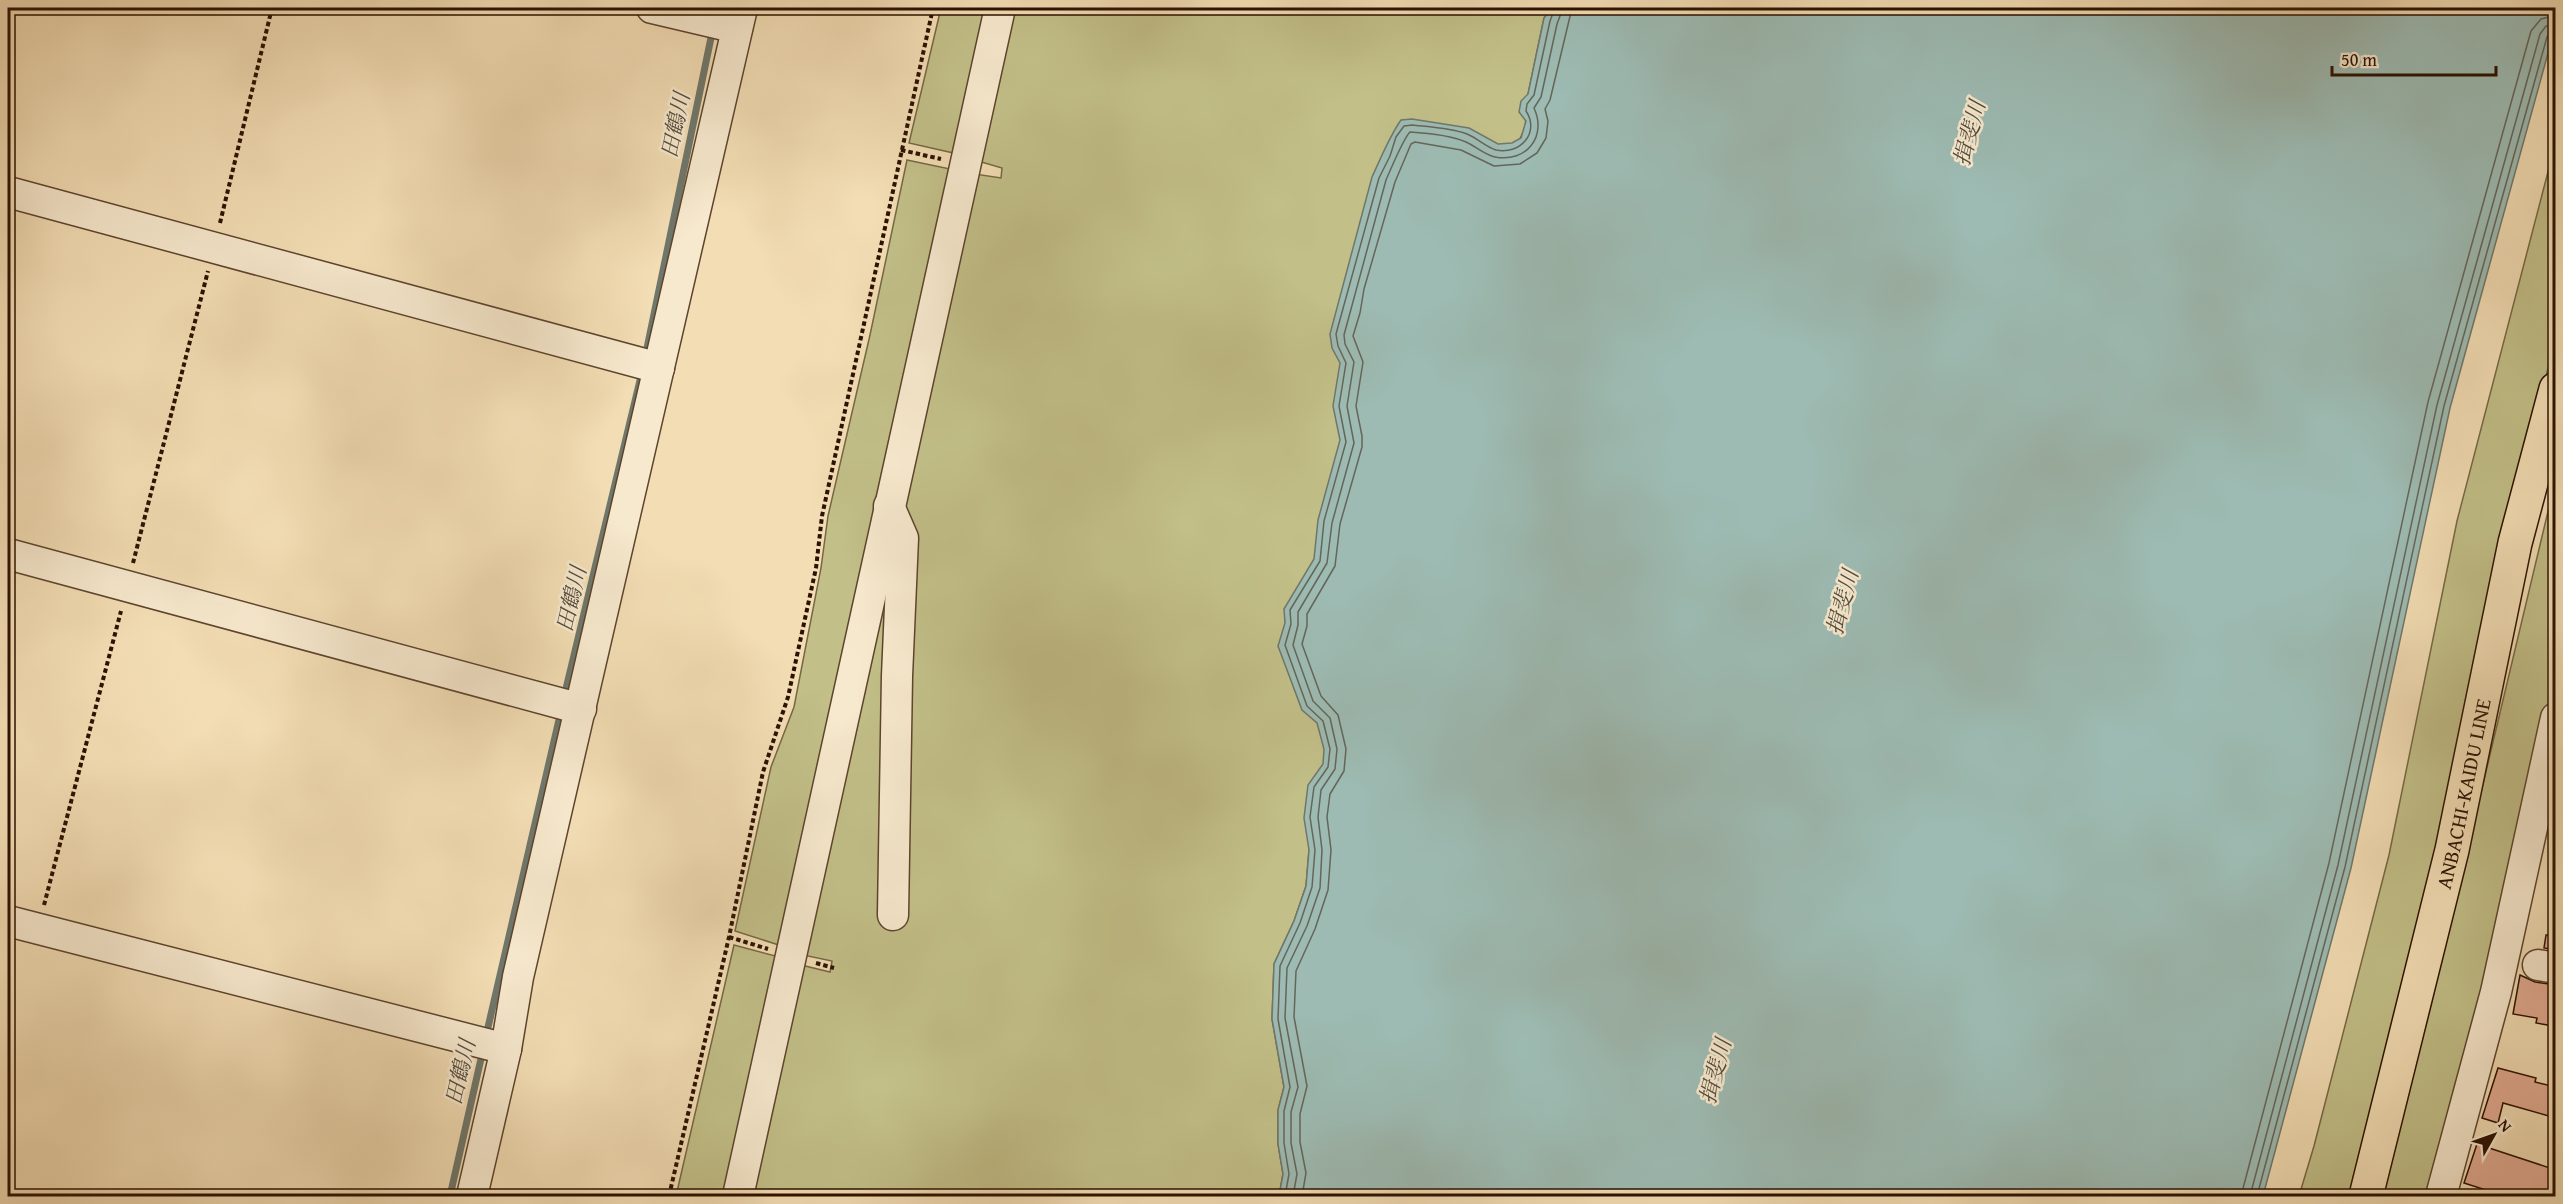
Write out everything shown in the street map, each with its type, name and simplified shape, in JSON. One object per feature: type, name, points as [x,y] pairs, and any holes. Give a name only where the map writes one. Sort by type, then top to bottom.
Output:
[{"type":"main road","name":"ANBACHI-KAIDU LINE","points":[[2366,1197],[2449,861],[2515,543],[2556,389]]},
{"type":"street","points":[[472,1197],[492,1046],[518,977],[579,709],[647,365],[729,20],[652,8]]},
{"type":"street","points":[[738,1197],[1000,8]]},
{"type":"street","points":[[8,192],[647,365]]},
{"type":"street","points":[[889,506],[903,538],[897,676],[893,915]]},
{"type":"street","points":[[8,554],[579,709]]},
{"type":"street","points":[[2441,1197],[2496,992],[2556,718]]},
{"type":"street","points":[[8,921],[492,1046]]},
{"type":"path","points":[[38,930],[214,249],[272,8]]},
{"type":"path","points":[[669,1197],[729,937],[763,772],[788,698],[816,568],[822,516],[933,8]]},
{"type":"shaded area","points":[[941,8],[990,8],[958,154],[909,143]]},
{"type":"shaded area","points":[[1013,8],[1552,8],[1544,18],[1528,94],[1525,128],[1465,255],[1309,850],[1306,886],[1294,921],[1274,964],[1272,1019],[1284,1087],[1278,1110],[1278,1144],[1283,1174],[1279,1196],[749,1196],[801,965],[830,972],[832,961],[803,955],[893,556],[912,526],[904,500],[975,174],[1001,178],[1002,168],[978,161]]},
{"type":"shaded area","points":[[2555,145],[2555,341],[2506,533],[2440,848],[2349,1196],[2299,1196],[2389,855],[2457,521]]},
{"type":"shaded area","points":[[907,160],[955,170],[785,947],[735,931],[771,767],[794,707],[821,568],[828,516]]},
{"type":"shaded area","points":[[2555,482],[2555,687],[2490,988],[2433,1196],[2378,1196],[2448,931]]},
{"type":"shaded area","points":[[734,945],[783,958],[729,1196],[676,1196]]},
{"type":"water","name":"揖斐川","points":[[1552,8],[2555,8],[2555,28],[2450,408],[2351,868],[2263,1196],[1279,1196],[1283,1174],[1278,1144],[1278,1110],[1284,1087],[1272,1019],[1274,964],[1294,921],[1306,886],[1309,850],[1304,818],[1308,785],[1323,764],[1324,749],[1317,723],[1302,710],[1278,646],[1285,623],[1284,609],[1314,559],[1318,520],[1340,440],[1333,406],[1340,363],[1332,348],[1330,334],[1372,177],[1401,120],[1412,119],[1469,128],[1498,144],[1512,143],[1521,138],[1526,121],[1519,112],[1521,101],[1528,94],[1544,18]]},
{"type":"building","points":[[2546,935],[2556,935],[2556,950],[2544,948]]},
{"type":"building","points":[[2520,975],[2535,982],[2556,985],[2554,1026],[2536,1023],[2537,1018],[2513,1014]]},
{"type":"building","points":[[2498,1068],[2536,1078],[2535,1082],[2556,1087],[2556,1118],[2503,1103],[2498,1123],[2482,1118]]},
{"type":"building","points":[[2477,1144],[2556,1170],[2556,1197],[2484,1197],[2486,1190],[2464,1183]]},
{"type":"waterway","name":"田鶴川","points":[[645,358],[713,28]]},
{"type":"waterway","name":"田鶴川","points":[[564,697],[642,372]]},
{"type":"waterway","name":"田鶴川","points":[[486,1036],[561,711]]},
{"type":"waterway","name":"田鶴川","points":[[450,1196],[483,1050]]}]
